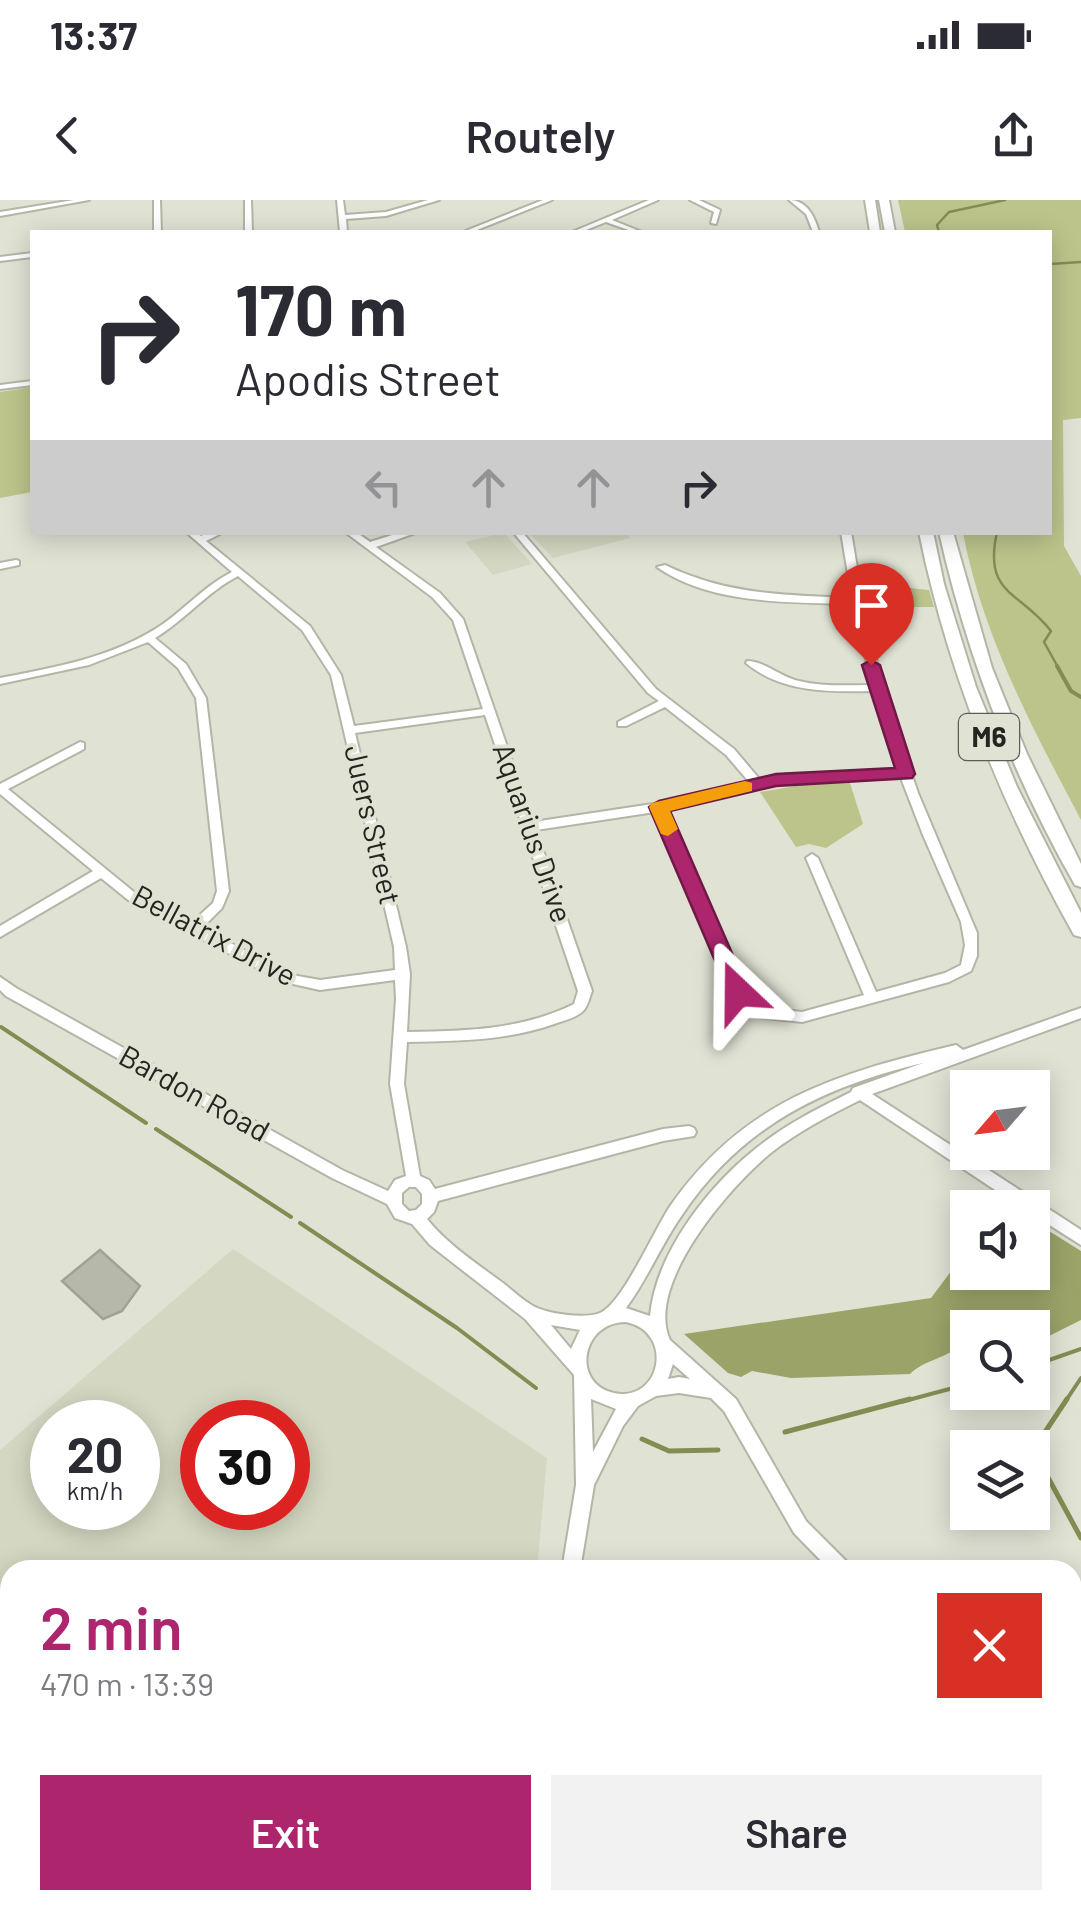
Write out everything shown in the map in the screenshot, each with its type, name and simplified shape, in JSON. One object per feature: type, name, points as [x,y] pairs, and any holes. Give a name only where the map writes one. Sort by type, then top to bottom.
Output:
[{"type":"highway","points":[[870,200],[876,230]]},
{"type":"highway","points":[[884,200],[890,230]]},
{"type":"highway","name":"M6","points":[[927,535],[946,618],[974,701],[1013,796],[1081,930]]},
{"type":"highway","name":"M6","points":[[947,535],[966,614],[1000,710],[1081,881]]},
{"type":"street","points":[[0,214],[86,200]]},
{"type":"street","points":[[248,200],[249,230]]},
{"type":"street","points":[[340,200],[344,230]]},
{"type":"street","points":[[342,217],[386,214],[436,200]]},
{"type":"street","points":[[472,230],[549,200]]},
{"type":"street","points":[[581,230],[655,200]]},
{"type":"street","points":[[693,200],[718,211],[714,223]]},
{"type":"street","points":[[792,200],[809,213],[815,230]]},
{"type":"street","points":[[146,204],[158,202],[158,230]]},
{"type":"street","points":[[607,220],[634,230]]},
{"type":"street","points":[[478,228],[484,230]]},
{"type":"street","points":[[0,259],[30,255]]},
{"type":"street","points":[[0,387],[30,382]]},
{"type":"street","name":"Juers Street","points":[[194,535],[320,643],[336,675],[402,974],[397,1084],[414,1182]]},
{"type":"street","points":[[200,540],[212,535]]},
{"type":"street","name":"Aquarius Drive","points":[[353,535],[454,611],[583,984],[583,1002],[563,1015],[474,1036],[401,1037]]},
{"type":"street","points":[[368,546],[404,535]]},
{"type":"street","points":[[520,535],[664,703],[730,752],[757,784]]},
{"type":"street","points":[[659,807],[738,992],[750,1004],[781,1018],[872,998],[949,977],[966,968],[974,954],[974,940],[906,774],[877,688],[847,535]]},
{"type":"street","points":[[0,566],[16,563]]},
{"type":"street","points":[[662,567],[722,594],[858,601]]},
{"type":"street","points":[[0,682],[102,657],[149,638],[180,616],[209,586],[239,572]]},
{"type":"street","points":[[149,638],[182,666],[201,698],[223,891],[218,905],[192,930]]},
{"type":"street","points":[[751,663],[784,684],[806,688],[877,688]]},
{"type":"street","points":[[622,724],[664,703]]},
{"type":"street","points":[[350,730],[490,710]]},
{"type":"street","points":[[0,788],[80,746]]},
{"type":"street","points":[[530,827],[659,807],[757,784],[812,776],[906,774]]},
{"type":"street","name":"Bellatrix Drive","points":[[0,788],[136,900],[305,985],[402,974]]},
{"type":"street","points":[[812,858],[872,998]]},
{"type":"street","points":[[0,932],[101,872]]},
{"type":"street","name":"Bardon Road","points":[[0,982],[336,1174],[391,1199]]},
{"type":"street","points":[[653,1390],[666,1371],[660,1295],[679,1250],[711,1199],[764,1146],[858,1092],[1081,1013]]},
{"type":"street","points":[[573,1560],[585,1485],[578,1343],[637,1283],[658,1237],[694,1186],[748,1130],[799,1098],[850,1075],[1025,1033]]},
{"type":"street","points":[[858,1092],[1081,1238]]},
{"type":"street","points":[[432,1196],[663,1134],[689,1132]]},
{"type":"street","points":[[415,1216],[430,1206],[432,1196],[426,1186],[414,1182],[401,1185],[391,1199],[398,1213],[415,1216],[436,1240],[531,1314],[580,1373],[608,1398],[634,1399]]},
{"type":"street","points":[[531,1314],[573,1323],[636,1319],[742,1420],[800,1527],[832,1560]]},
{"type":"street","points":[[585,1485],[617,1420],[634,1399],[679,1385],[714,1392]]},
{"type":"shaded area","points":[[506,535],[532,564],[493,575],[465,542]]},
{"type":"shaded area","points":[[531,535],[630,538],[553,558]]},
{"type":"shaded area","points":[[233,1249],[547,1458],[538,1560],[0,1560],[0,1450],[30,1424],[30,1530],[160,1530],[160,1400],[58,1400]]},
{"type":"green space","points":[[898,200],[1081,200],[1081,418],[1063,420],[1064,546],[1081,576],[1081,820],[1027,716],[996,645],[963,535],[1052,535],[1052,230],[905,230]]},
{"type":"green space","points":[[30,387],[30,492],[0,498],[0,392]]},
{"type":"green space","points":[[866,581],[907,582],[909,588],[929,590],[934,607],[870,607]]},
{"type":"green space","points":[[813,783],[850,783],[863,824],[826,848],[809,844],[796,847],[760,792]]},
{"type":"green space","points":[[1050,1232],[1081,1251],[1081,1320],[1050,1336],[1050,1310],[950,1310],[950,1353],[910,1374],[791,1378],[752,1371],[741,1377],[728,1373],[684,1334],[931,1298],[950,1273],[950,1290],[1050,1290]]},
{"type":"building","points":[[100,1250],[140,1286],[122,1311],[103,1319],[62,1281]]},
{"type":"waterway","points":[[938,230],[937,225],[949,212],[1005,200]]},
{"type":"waterway","points":[[1052,264],[1081,262]]},
{"type":"waterway","points":[[997,535],[994,553],[999,580],[1051,631],[1044,642],[1059,669]]},
{"type":"waterway","points":[[1057,666],[1071,691],[1081,697]]},
{"type":"waterway","points":[[1,1027],[146,1123]]},
{"type":"waterway","points":[[156,1129],[291,1217]]},
{"type":"waterway","points":[[300,1223],[457,1328],[536,1388]]},
{"type":"waterway","points":[[1050,1360],[1081,1349]]},
{"type":"waterway","points":[[1081,1378],[1033,1450],[1081,1538]]},
{"type":"waterway","points":[[901,1402],[950,1389]]},
{"type":"waterway","points":[[785,1432],[910,1399]]},
{"type":"waterway","points":[[642,1439],[669,1451],[718,1450]]},
{"type":"slow traffic","points":[[668,829],[659,807],[745,787]]},
{"type":"route","points":[[738,992],[659,807],[776,780],[906,774],[871,665]]}]
